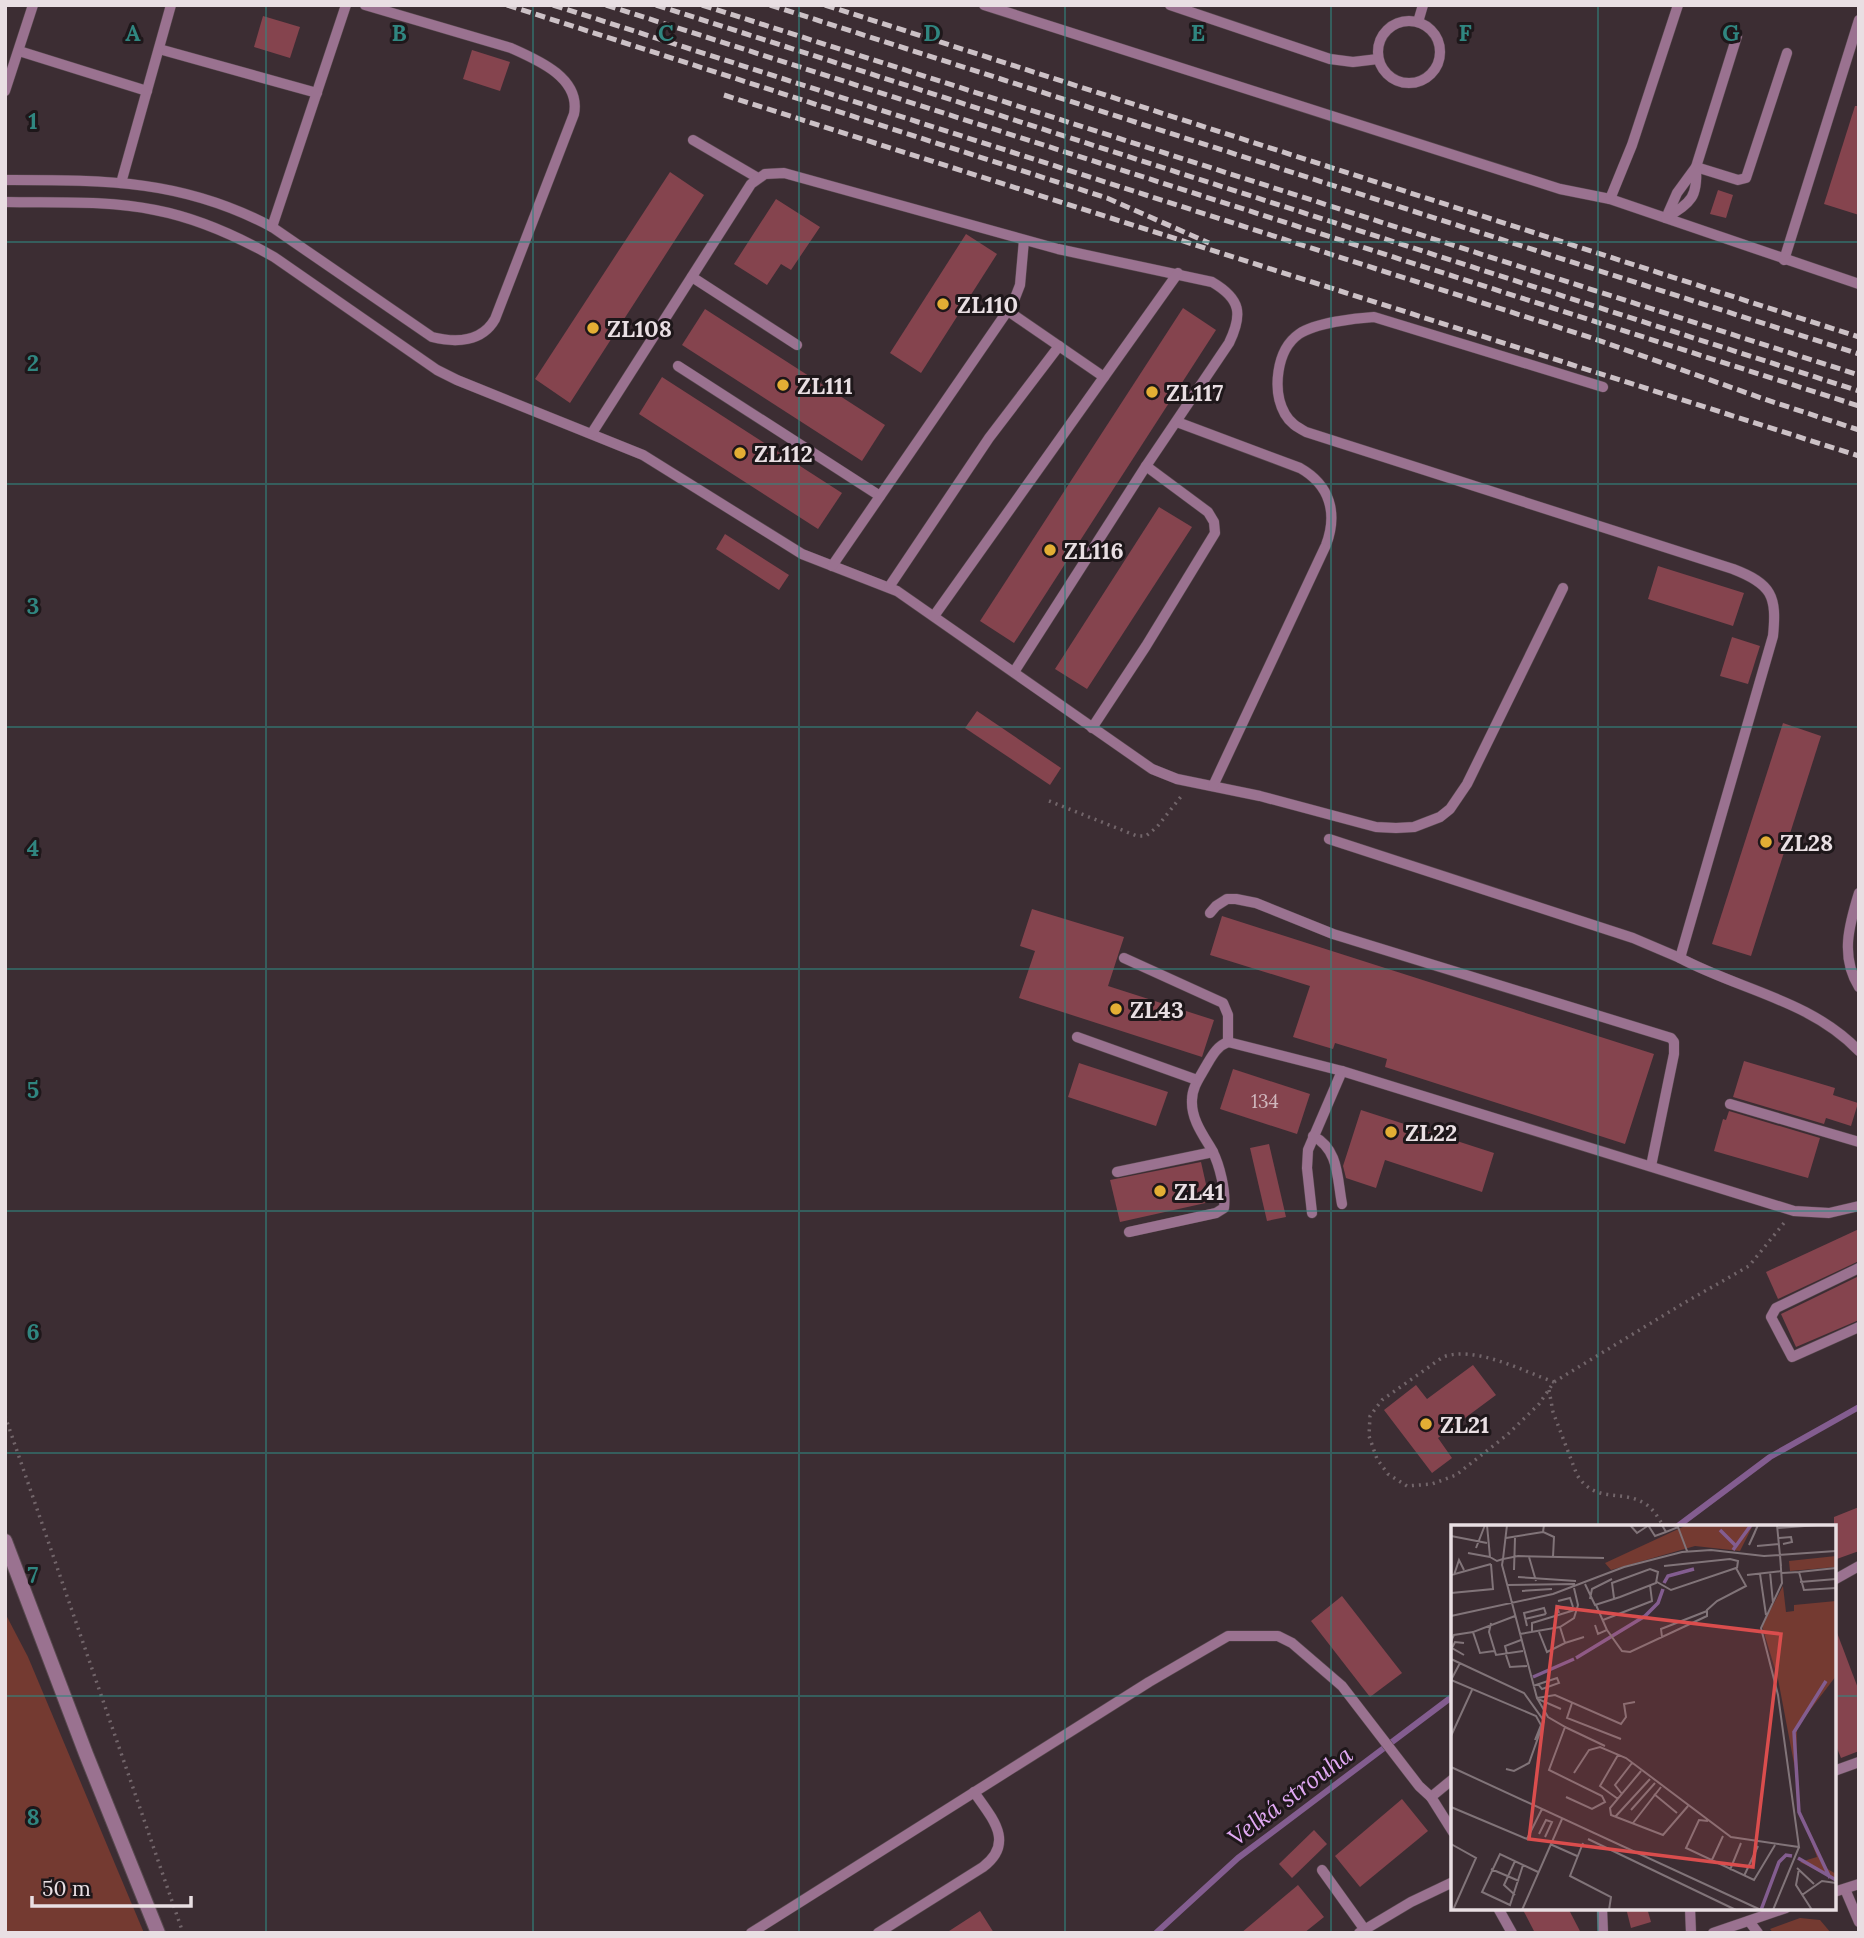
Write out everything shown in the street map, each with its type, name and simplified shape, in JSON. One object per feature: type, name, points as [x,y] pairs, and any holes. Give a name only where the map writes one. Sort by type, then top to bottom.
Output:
[{"type":"street","points":[[5,1541],[81,1742],[158,1933]]},
{"type":"lane","points":[[5,91],[33,5]]},
{"type":"lane","points":[[121,183],[171,5]]},
{"type":"lane","points":[[272,227],[346,5]]},
{"type":"lane","points":[[5,180],[121,183],[198,196],[247,214],[272,227],[432,337],[450,341],[471,339],[490,328],[495,319],[574,114],[576,105],[573,93],[567,83],[552,70],[511,48],[365,5]]},
{"type":"lane","points":[[984,5],[1560,189],[1610,199],[1859,284]]},
{"type":"lane","points":[[1170,5],[1329,60],[1353,62],[1378,58]]},
{"type":"lane","points":[[1418,22],[1423,5]]},
{"type":"lane","points":[[1610,199],[1632,145],[1678,5]]},
{"type":"lane","points":[[1784,260],[1859,20]]},
{"type":"lane","points":[[1401,22],[1418,22],[1430,29],[1439,47],[1438,60],[1432,72],[1421,80],[1401,82],[1384,71],[1378,58],[1379,41],[1390,27],[1401,22]]},
{"type":"lane","points":[[1666,218],[1677,193],[1696,167],[1737,36]]},
{"type":"lane","points":[[159,50],[317,93]]},
{"type":"lane","points":[[19,51],[147,91]]},
{"type":"lane","points":[[1696,167],[1738,180],[1746,178],[1787,52]]},
{"type":"lane","points":[[693,140],[758,177]]},
{"type":"lane","points":[[1666,218],[1685,206],[1693,196],[1697,182],[1696,167]]},
{"type":"lane","points":[[592,433],[758,177],[774,172],[1080,255],[1212,282],[1227,291],[1235,301],[1238,316],[1229,343],[1146,466],[1014,672]]},
{"type":"lane","points":[[5,202],[130,206],[155,210],[211,226],[251,244],[274,257],[437,370],[643,454],[802,554],[889,587],[1152,769],[1177,779],[1376,827],[1414,827],[1440,817],[1450,809],[1467,784],[1563,588]]},
{"type":"lane","points":[[832,566],[1017,296],[1024,240]]},
{"type":"lane","points":[[934,616],[1178,273]]},
{"type":"lane","points":[[692,277],[797,345]]},
{"type":"lane","points":[[1008,311],[1104,377]]},
{"type":"lane","points":[[1603,387],[1374,317],[1310,329],[1298,334],[1283,357],[1278,383],[1286,416],[1306,432],[1740,572],[1756,580],[1771,595],[1775,606],[1771,645],[1680,958]]},
{"type":"lane","points":[[889,587],[989,438],[1059,346]]},
{"type":"lane","points":[[678,366],[880,496]]},
{"type":"lane","points":[[1177,422],[1300,468],[1314,476],[1321,485],[1332,513],[1326,545],[1213,786]]},
{"type":"lane","points":[[1092,728],[1216,533],[1208,512],[1146,466]]},
{"type":"lane","points":[[1329,839],[1633,938],[1716,976],[1810,1012],[1828,1023],[1859,1051]]},
{"type":"lane","points":[[1859,894],[1848,943],[1850,970],[1859,987]]},
{"type":"lane","points":[[1210,913],[1227,900],[1256,903],[1333,934],[1671,1038],[1674,1042],[1674,1054],[1651,1166]]},
{"type":"lane","points":[[1124,958],[1223,1003],[1228,1015],[1228,1042]]},
{"type":"lane","points":[[1077,1037],[1197,1080]]},
{"type":"lane","points":[[1129,1231],[1222,1211],[1225,1200],[1219,1169],[1192,1112],[1192,1101],[1197,1080],[1218,1049],[1228,1042],[1342,1071],[1794,1210],[1829,1213],[1859,1206]]},
{"type":"lane","points":[[1312,1213],[1307,1158],[1313,1136],[1342,1071]]},
{"type":"lane","points":[[1730,1104],[1859,1142]]},
{"type":"lane","points":[[1313,1136],[1322,1140],[1331,1150],[1342,1204]]},
{"type":"lane","points":[[1117,1172],[1213,1152]]},
{"type":"lane","points":[[1859,1268],[1776,1308],[1771,1317],[1793,1357],[1859,1327]]},
{"type":"lane","points":[[1836,1579],[1859,1566]]},
{"type":"lane","points":[[751,1933],[1149,1682],[1228,1636],[1273,1635],[1288,1640],[1327,1671],[1431,1797],[1451,1829]]},
{"type":"lane","points":[[1836,1770],[1859,1762]]},
{"type":"lane","points":[[1431,1797],[1451,1781]]},
{"type":"lane","points":[[878,1933],[983,1867],[994,1856],[1000,1843],[998,1829],[974,1792]]},
{"type":"lane","points":[[1322,1870],[1362,1931],[1411,1902],[1451,1883]]},
{"type":"lane","points":[[1836,1891],[1859,1884]]},
{"type":"lane","points":[[1845,1889],[1859,1922]]},
{"type":"lane","points":[[1499,1910],[1512,1933]]},
{"type":"lane","points":[[1602,1910],[1603,1933]]},
{"type":"lane","points":[[1690,1910],[1691,1933]]},
{"type":"lane","points":[[1713,1933],[1780,1910]]},
{"type":"lane","points":[[1749,1921],[1758,1933]]},
{"type":"path","points":[[1049,802],[1137,836],[1146,836],[1157,827],[1193,782]]},
{"type":"path","points":[[1554,1382],[1476,1354],[1451,1354],[1443,1357],[1375,1407],[1368,1425],[1372,1447],[1388,1474],[1399,1482],[1418,1486],[1444,1481],[1472,1463],[1507,1434],[1539,1404],[1554,1382],[1749,1266],[1794,1210]]},
{"type":"path","points":[[1549,1390],[1553,1412],[1583,1484],[1597,1492],[1630,1498],[1647,1505],[1662,1525]]},
{"type":"path","points":[[5,1416],[183,1933]]},
{"type":"shaded area","points":[[5,1613],[28,1657],[144,1933],[5,1933]]},
{"type":"shaded area","points":[[1800,1918],[1820,1920],[1831,1933],[1773,1933],[1770,1929]]},
{"type":"building","points":[[263,16],[300,27],[290,58],[254,47]]},
{"type":"building","points":[[472,50],[510,62],[500,91],[463,79]]},
{"type":"building","points":[[1855,106],[1859,106],[1859,215],[1824,204]]},
{"type":"building","name":"ZL108","points":[[670,172],[704,195],[570,403],[535,379]]},
{"type":"building","points":[[1718,190],[1733,195],[1726,218],[1710,214]]},
{"type":"building","points":[[776,199],[820,227],[791,270],[781,264],[767,285],[734,264]]},
{"type":"building","name":"ZL110","points":[[966,234],[997,254],[921,373],[890,353]]},
{"type":"building","points":[[1183,308],[1216,330],[1014,643],[980,621]]},
{"type":"building","name":"ZL111","points":[[705,309],[885,425],[862,461],[682,345]]},
{"type":"building","name":"ZL112","points":[[662,377],[842,493],[818,529],[639,414]]},
{"type":"building","points":[[1159,507],[1192,527],[1087,689],[1055,669]]},
{"type":"building","points":[[725,534],[789,575],[779,590],[716,549]]},
{"type":"building","points":[[1658,566],[1744,593],[1733,626],[1648,599]]},
{"type":"building","points":[[1732,637],[1760,646],[1748,684],[1720,676]]},
{"type":"building","points":[[977,711],[1061,768],[1050,785],[965,728]]},
{"type":"building","name":"ZL28","points":[[1783,723],[1821,736],[1751,956],[1712,944]]},
{"type":"building","name":"ZL43","points":[[1032,909],[1124,937],[1108,986],[1214,1020],[1202,1057],[1019,998],[1035,951],[1020,946]]},
{"type":"building","points":[[1222,916],[1654,1054],[1625,1144],[1385,1067],[1387,1059],[1335,1043],[1333,1049],[1293,1037],[1310,986],[1210,955]]},
{"type":"building","points":[[1744,1061],[1835,1088],[1833,1095],[1858,1103],[1851,1126],[1826,1118],[1824,1124],[1733,1097]]},
{"type":"building","points":[[1079,1063],[1168,1092],[1156,1126],[1068,1097]]},
{"type":"building","points":[[1233,1069],[1310,1094],[1297,1134],[1220,1109]]},
{"type":"building","name":"ZL22","points":[[1361,1110],[1494,1153],[1482,1192],[1385,1160],[1376,1188],[1346,1178],[1343,1166]]},
{"type":"building","points":[[1729,1111],[1820,1138],[1808,1178],[1714,1151],[1723,1119],[1726,1120]]},
{"type":"building","points":[[1269,1144],[1286,1217],[1267,1221],[1250,1148]]},
{"type":"building","name":"ZL41","points":[[1201,1162],[1210,1202],[1120,1222],[1110,1180]]},
{"type":"building","points":[[1859,1229],[1859,1261],[1778,1299],[1766,1272]]},
{"type":"building","points":[[1859,1276],[1859,1320],[1796,1347],[1781,1314]]},
{"type":"building","name":"ZL21","points":[[1473,1365],[1496,1395],[1438,1438],[1452,1458],[1432,1473],[1384,1410],[1416,1385],[1427,1399]]},
{"type":"building","points":[[1859,1507],[1859,1551],[1836,1559],[1836,1525],[1834,1517]]},
{"type":"building","points":[[1342,1596],[1402,1673],[1370,1697],[1311,1621]]},
{"type":"building","points":[[1836,1630],[1859,1691],[1859,1751],[1841,1758],[1836,1746]]},
{"type":"building","points":[[1402,1799],[1428,1831],[1360,1887],[1335,1856]]},
{"type":"building","points":[[1314,1830],[1327,1844],[1292,1878],[1279,1864]]},
{"type":"building","points":[[1298,1885],[1324,1917],[1304,1933],[1241,1933]]},
{"type":"building","points":[[1523,1910],[1569,1910],[1581,1933],[1535,1933]]},
{"type":"building","points":[[1626,1910],[1648,1910],[1651,1922],[1631,1928]]},
{"type":"building","points":[[980,1911],[994,1933],[946,1933]]},
{"type":"waterway","name":"Velká strouha","points":[[1679,1525],[1770,1457],[1859,1407]]},
{"type":"waterway","name":"Velká strouha","points":[[1156,1933],[1238,1858],[1451,1698]]},
{"type":"railway","points":[[507,5],[1107,198],[1209,243]]},
{"type":"railway","points":[[553,5],[1592,338],[1859,430]]},
{"type":"railway","points":[[606,5],[1859,406]]},
{"type":"railway","points":[[656,5],[1859,391]]},
{"type":"railway","points":[[702,5],[1859,375]]},
{"type":"railway","points":[[770,5],[1859,354]]},
{"type":"railway","points":[[825,5],[1859,337]]},
{"type":"railway","points":[[724,95],[1859,456]]},
{"type":"place","name":"ZL110","points":[[943,304]]},
{"type":"place","name":"ZL108","points":[[593,328]]},
{"type":"place","name":"ZL111","points":[[783,385]]},
{"type":"place","name":"ZL117","points":[[1152,392]]},
{"type":"place","name":"ZL112","points":[[740,453]]},
{"type":"place","name":"ZL116","points":[[1050,550]]},
{"type":"place","name":"ZL28","points":[[1766,842]]},
{"type":"place","name":"ZL43","points":[[1116,1009]]},
{"type":"place","name":"ZL22","points":[[1391,1132]]},
{"type":"place","name":"ZL41","points":[[1160,1191]]},
{"type":"place","name":"ZL21","points":[[1426,1424]]}]
